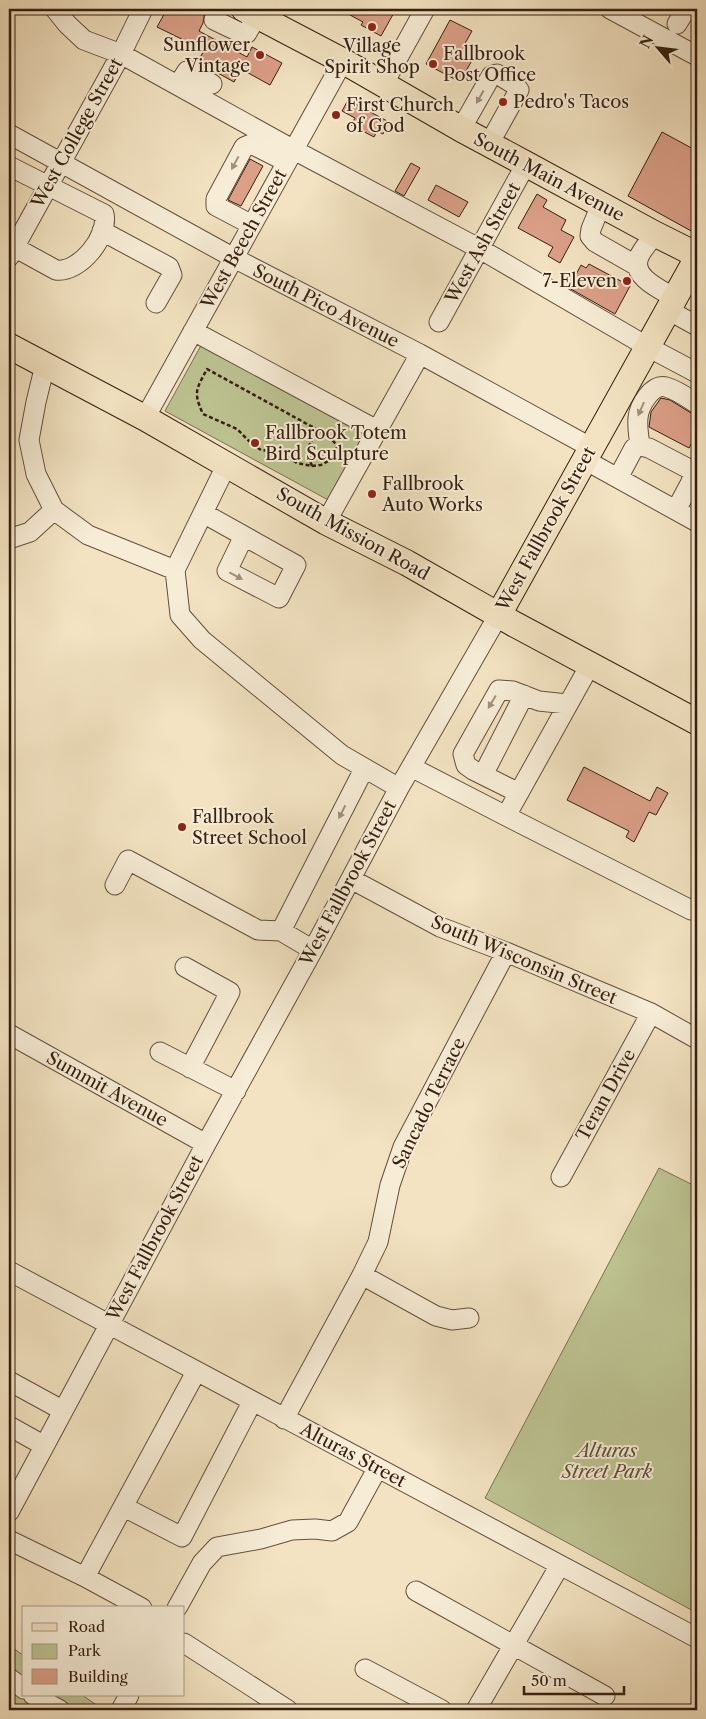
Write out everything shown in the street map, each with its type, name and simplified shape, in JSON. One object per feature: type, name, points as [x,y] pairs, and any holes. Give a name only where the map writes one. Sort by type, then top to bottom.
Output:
[{"type":"main road","name":"South Main Avenue","points":[[250,12],[384,83],[461,129],[697,256]]},
{"type":"main road","name":"West Fallbrook Street","points":[[498,616],[697,256]]},
{"type":"main road","name":"South Mission Road","points":[[9,346],[145,418],[326,522],[407,563],[498,616],[697,722]]},
{"type":"street","points":[[56,9],[84,40],[121,54],[178,85],[291,156],[480,249],[648,347],[697,373]]},
{"type":"street","name":"West College Street","points":[[12,252],[121,54],[143,9]]},
{"type":"street","points":[[217,9],[214,20],[241,33],[247,33],[250,12]]},
{"type":"street","points":[[384,83],[426,9]]},
{"type":"street","points":[[610,9],[697,56]]},
{"type":"street","name":"West Beech Street","points":[[145,418],[343,61]]},
{"type":"street","points":[[178,85],[186,71],[191,71],[212,84]]},
{"type":"street","points":[[461,129],[491,76],[497,74],[515,85],[519,90],[489,144]]},
{"type":"street","name":"South Pico Avenue","points":[[9,134],[234,258],[420,354],[588,454],[618,478],[697,522]]},
{"type":"street","points":[[252,225],[216,206],[216,199],[244,148],[251,144],[291,156]]},
{"type":"street","name":"West Ash Street","points":[[439,322],[526,164]]},
{"type":"street","points":[[9,166],[104,214],[106,221],[97,243],[86,257],[63,271],[56,270],[12,252]]},
{"type":"street","points":[[601,205],[590,236],[595,242],[637,266],[647,280],[697,326]]},
{"type":"street","points":[[102,231],[168,267],[172,275],[156,303]]},
{"type":"street","points":[[637,266],[639,256],[655,234]]},
{"type":"street","points":[[193,331],[377,430]]},
{"type":"street","points":[[326,522],[420,354]]},
{"type":"street","points":[[46,365],[36,402],[29,440],[36,474],[54,510],[88,535],[175,570]]},
{"type":"street","points":[[640,446],[638,414],[654,388],[659,386],[667,387],[697,404]]},
{"type":"street","points":[[618,478],[634,448],[640,446],[649,448],[695,470],[691,482],[676,510]]},
{"type":"street","points":[[227,464],[175,570],[180,615],[202,640],[342,755],[399,788]]},
{"type":"street","points":[[9,540],[30,532],[54,510]]},
{"type":"street","points":[[203,513],[244,536]]},
{"type":"street","name":"West Fallbrook Street","points":[[9,1512],[43,1445],[206,1144],[314,950],[399,788],[498,616]]},
{"type":"street","points":[[506,816],[590,665]]},
{"type":"street","points":[[519,793],[466,765],[463,754],[499,690],[512,691],[539,701],[567,704]]},
{"type":"street","points":[[483,775],[524,695]]},
{"type":"street","points":[[411,767],[691,910],[697,906]]},
{"type":"street","points":[[280,931],[364,769]]},
{"type":"street","points":[[115,886],[128,860],[258,930],[280,931],[314,950]]},
{"type":"street","name":"South Wisconsin Street","points":[[351,879],[440,927],[506,952],[651,1013],[697,1039]]},
{"type":"street","name":"Sancado Terrace","points":[[284,1419],[378,1242],[390,1185],[403,1147],[506,952]]},
{"type":"street","points":[[185,968],[230,992],[190,1068]]},
{"type":"street","name":"Teran Drive","points":[[561,1177],[651,1013]]},
{"type":"street","name":"Summit Avenue","points":[[9,1034],[206,1144]]},
{"type":"street","points":[[160,1052],[236,1090]]},
{"type":"street","name":"Alturas Street","points":[[9,1271],[697,1638]]},
{"type":"street","points":[[362,1275],[436,1316],[452,1320],[469,1318]]},
{"type":"street","points":[[85,1576],[196,1372]]},
{"type":"street","points":[[9,1381],[62,1410]]},
{"type":"street","points":[[124,1507],[182,1537],[252,1402]]},
{"type":"street","points":[[9,1426],[43,1445]]},
{"type":"street","points":[[178,1606],[202,1563],[217,1547],[292,1530],[314,1528],[332,1532],[348,1522],[377,1469]]},
{"type":"street","points":[[9,1540],[85,1576],[138,1606]]},
{"type":"street","points":[[476,1710],[560,1564]]},
{"type":"street","points":[[416,1591],[605,1696]]},
{"type":"street","points":[[185,1644],[288,1710]]},
{"type":"street","points":[[365,1669],[442,1710]]},
{"type":"street","points":[[9,1678],[22,1687]]},
{"type":"street","points":[[36,1696],[60,1710]]},
{"type":"street","points":[[121,1710],[128,1696]]},
{"type":"path","points":[[207,369],[327,435],[338,446],[328,461],[321,465],[312,466],[297,463],[279,452],[262,450],[252,444],[238,430],[203,414],[196,398],[197,387],[207,369]]},
{"type":"path","points":[[312,466],[308,456],[308,448],[312,439],[317,435],[327,435]]},
{"type":"green space","points":[[204,340],[369,430],[330,501],[165,411]]},
{"type":"green space","name":"Alturas Street Park","points":[[659,1168],[697,1187],[697,1613],[485,1498]]},
{"type":"green space","points":[[9,1645],[22,1655],[22,1696],[83,1696],[104,1710],[9,1710]]},
{"type":"building","points":[[167,9],[205,10],[203,23],[199,31],[247,57],[252,47],[282,63],[270,85],[241,69],[234,82],[198,62],[204,50],[157,27]]},
{"type":"building","points":[[339,9],[396,9],[381,36],[361,25],[363,22]]},
{"type":"building","points":[[450,20],[472,31],[463,47],[476,53],[460,82],[426,64]]},
{"type":"building","points":[[348,100],[389,122],[383,134],[377,131],[374,137],[351,125],[355,118],[342,111]]},
{"type":"building","points":[[662,132],[697,151],[697,224],[693,232],[628,196]]},
{"type":"building","points":[[250,159],[263,166],[241,206],[228,200]]},
{"type":"building","points":[[411,163],[420,168],[404,196],[395,191]]},
{"type":"building","points":[[436,185],[468,202],[459,217],[428,200]]},
{"type":"building","points":[[537,194],[547,200],[543,207],[566,220],[561,230],[574,237],[560,263],[548,256],[553,247],[518,228]]},
{"type":"building","points":[[589,264],[630,286],[615,314],[569,288],[581,265],[586,268]]},
{"type":"building","points":[[661,398],[670,400],[697,415],[697,433],[689,448],[649,427],[651,412]]},
{"type":"building","points":[[584,767],[650,801],[657,787],[668,793],[656,815],[649,812],[634,842],[626,837],[629,831],[567,800]]},
{"type":"place","name":"Village Spirit Shop","points":[[372,27]]},
{"type":"place","name":"Sunflower Vintage","points":[[260,55]]},
{"type":"place","name":"Fallbrook Post Office","points":[[433,64]]},
{"type":"place","name":"Pedro's Tacos","points":[[503,102]]},
{"type":"place","name":"First Church of God","points":[[336,115]]},
{"type":"place","name":"7-Eleven","points":[[627,281]]},
{"type":"place","name":"Fallbrook Totem Bird Sculpture","points":[[255,443]]},
{"type":"place","name":"Fallbrook Auto Works","points":[[372,494]]},
{"type":"place","name":"Fallbrook Street School","points":[[182,827]]}]
